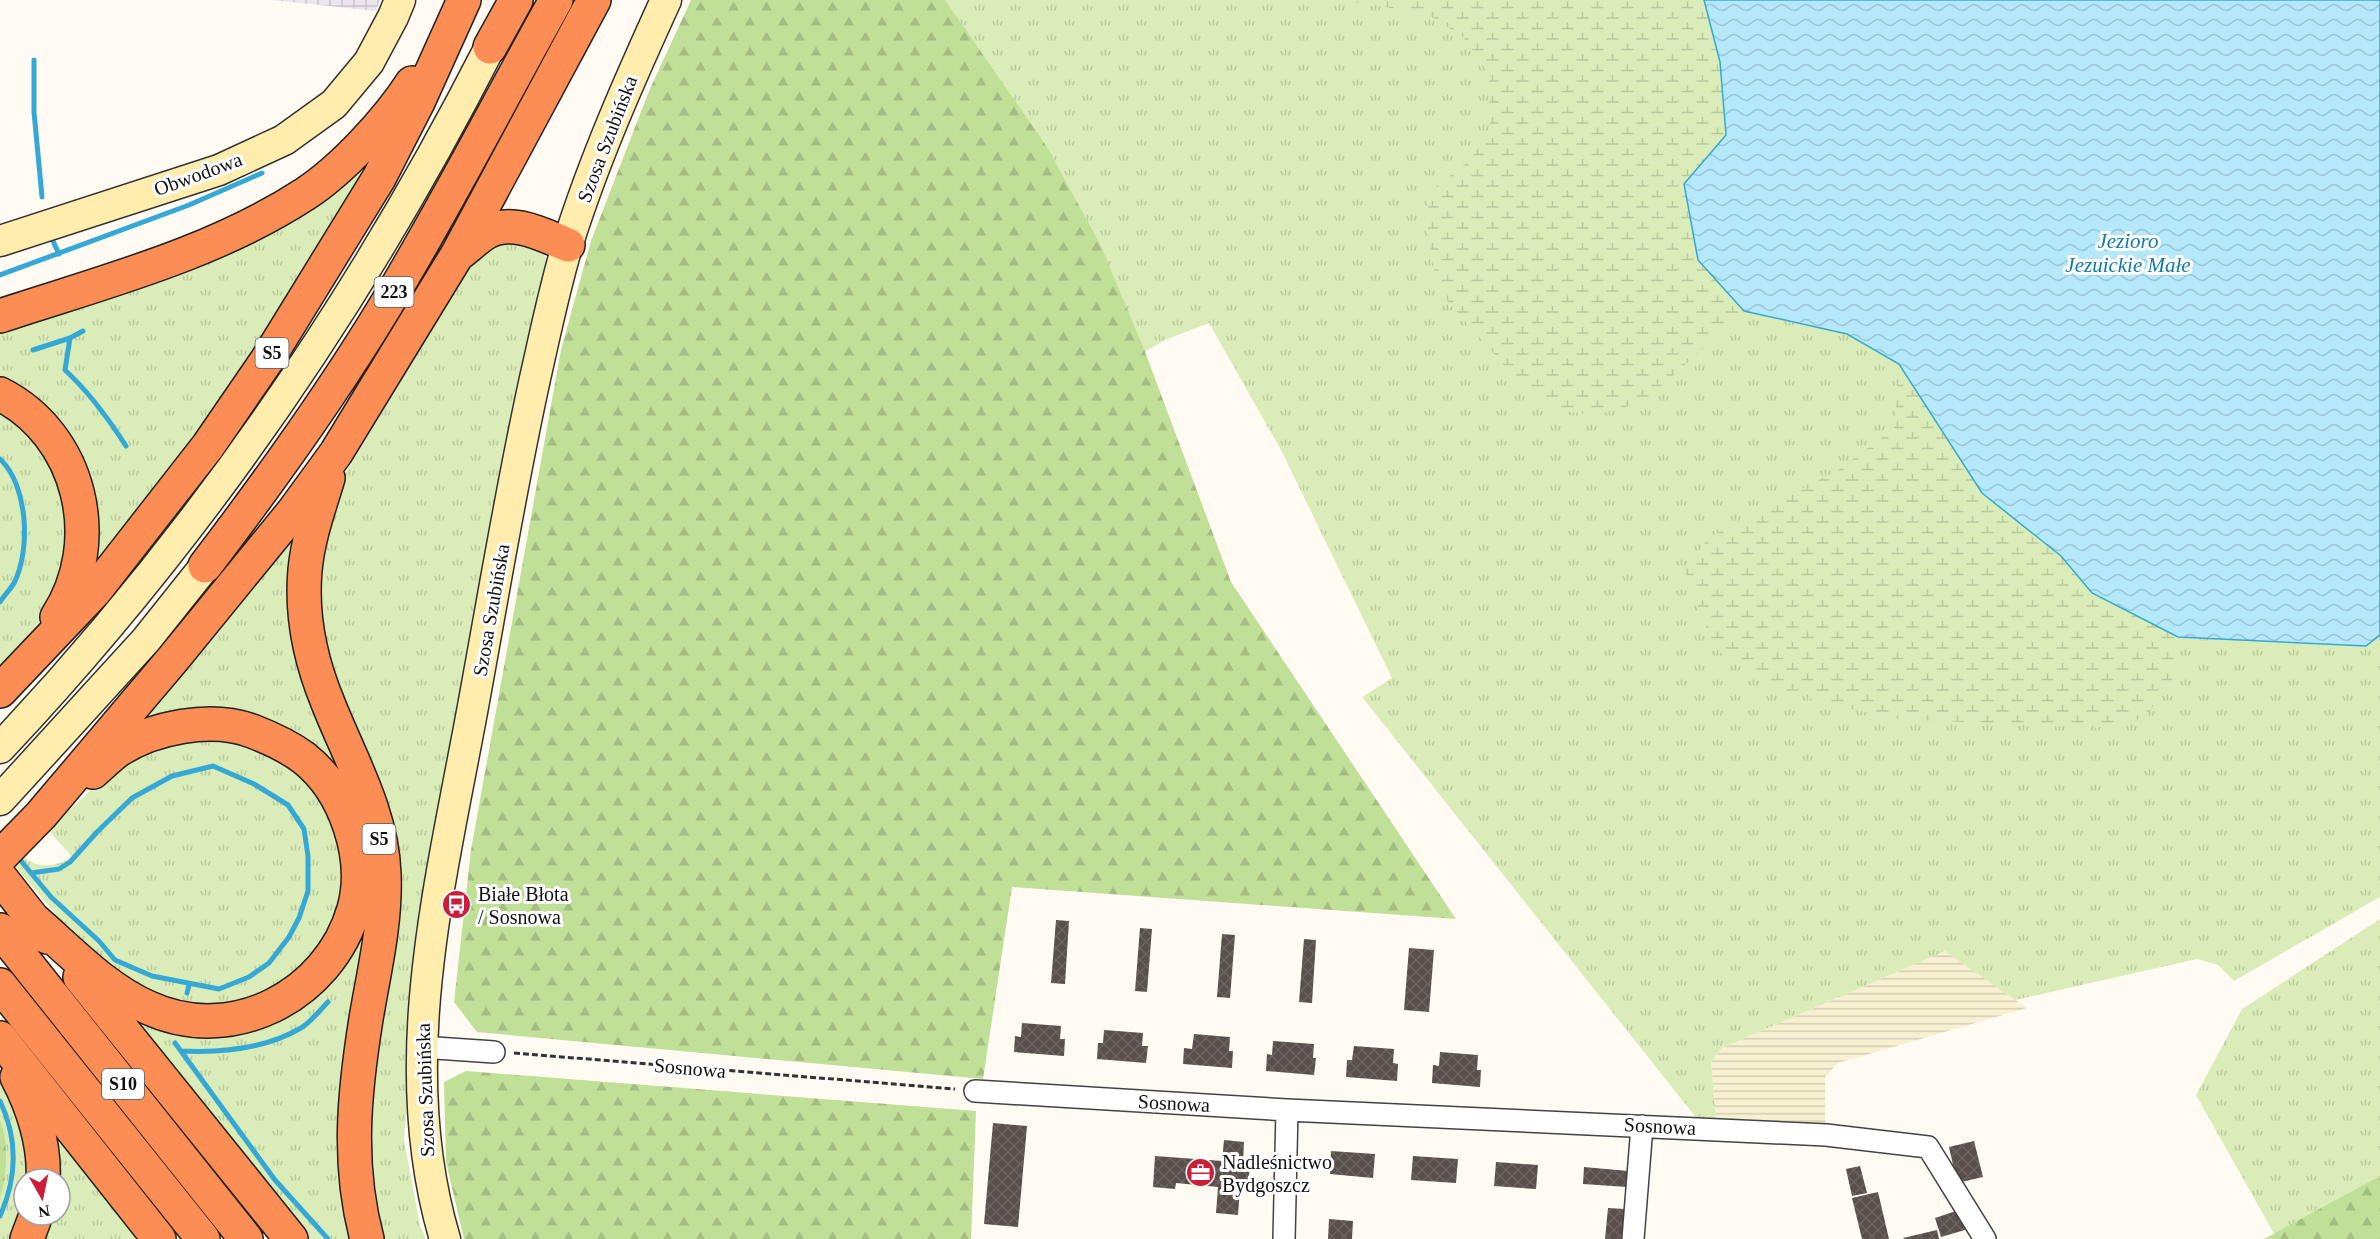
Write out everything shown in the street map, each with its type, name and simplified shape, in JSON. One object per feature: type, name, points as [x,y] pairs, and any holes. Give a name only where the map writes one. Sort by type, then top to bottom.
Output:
[{"type":"highway","name":"223","points":[[490,47],[516,0]]},
{"type":"highway","name":"223","points":[[205,566],[266,486],[385,306],[433,225],[555,0]]},
{"type":"highway","name":"S5","points":[[368,1239],[356,1174],[353,1134],[357,1077],[383,916],[384,873],[378,829],[367,791],[313,663],[304,589],[305,569],[312,531],[336,453],[457,255],[594,0]]},
{"type":"highway","name":"S5","points":[[0,691],[94,592],[207,446],[267,360],[380,178],[462,6]]},
{"type":"highway","points":[[0,316],[202,248],[266,218],[307,193],[362,145],[406,92],[462,6]]},
{"type":"highway","points":[[457,255],[488,231],[507,227],[526,229],[568,245]]},
{"type":"highway","points":[[0,394],[33,416],[56,442],[71,469],[80,500],[83,535],[77,574],[63,607],[30,659]]},
{"type":"highway","points":[[21,836],[173,659],[294,512],[336,453]]},
{"type":"highway","points":[[21,836],[118,751],[160,732],[202,723],[240,727],[275,739],[305,759],[326,781],[346,816],[355,846],[358,879],[354,909],[340,943],[322,969],[296,992],[267,1010],[241,1018],[213,1022],[184,1020],[150,1009],[128,998],[94,973],[34,920]]},
{"type":"highway","points":[[0,877],[291,1239]]},
{"type":"highway","name":"S10","points":[[0,930],[246,1239]]},
{"type":"highway","name":"S10","points":[[0,985],[203,1239]]},
{"type":"highway","points":[[0,1038],[159,1239]]},
{"type":"highway","points":[[0,1047],[27,1096],[40,1143],[42,1167]]},
{"type":"street","name":"Obwodowa","points":[[0,241],[219,170],[284,141],[334,104],[369,62],[400,0]]},
{"type":"street","name":"Szosa Szubińska","points":[[445,1239],[430,1176],[423,1123],[422,1007],[434,916],[526,422],[553,300],[568,245],[599,156],[666,0]]},
{"type":"street","name":"223","points":[[0,748],[65,676],[178,542],[287,391],[396,219],[453,119],[490,47]]},
{"type":"street","name":"223","points":[[0,800],[146,640],[205,566]]},
{"type":"street","points":[[421,1047],[494,1052]]},
{"type":"street","name":"Sosnowa","points":[[975,1091],[1287,1110],[1826,1135],[1928,1147],[1985,1239]]},
{"type":"street","points":[[1284,1239],[1287,1110]]},
{"type":"street","points":[[1633,1239],[1642,1126]]},
{"type":"path","name":"Sosnowa","points":[[494,1052],[975,1091]]},
{"type":"shaded area","points":[[272,0],[380,0],[376,11]]},
{"type":"shaded area","points":[[1945,951],[2027,1008],[1838,1063],[1825,1077],[1825,1128],[1716,1120],[1711,1062],[1722,1048]]},
{"type":"green space","points":[[691,0],[945,0],[1047,147],[1100,244],[1144,349],[1231,582],[1456,919],[1012,887],[983,1079],[477,1032],[454,1002],[471,850],[561,350],[591,241],[649,91]]},
{"type":"green space","points":[[913,0],[1721,0],[2366,646],[2380,635],[2380,897],[2234,981],[2218,965],[2197,959],[2015,1000],[1945,951],[1722,1048],[1711,1062],[1716,1120],[1698,1120],[1362,697],[1392,678],[1281,450],[1209,323],[1165,340],[1090,384]]},
{"type":"green space","points":[[1343,0],[1704,0],[1720,62],[1726,135],[1684,184],[1698,260],[1744,311],[1644,402],[1595,415],[1561,411],[1507,369],[1438,290],[1428,237],[1428,193],[1469,161],[1490,130],[1489,74],[1463,37],[1427,14]]},
{"type":"green space","points":[[393,126],[355,202],[182,463],[87,576],[94,515],[0,381],[0,326],[221,254]]},
{"type":"green space","points":[[513,238],[543,252],[548,263],[410,1056],[404,1140],[420,1226],[426,1239],[375,1239],[365,1142],[386,989],[323,654],[313,576],[339,484],[472,263],[483,248]]},
{"type":"green space","points":[[1899,364],[1982,493],[2061,556],[2092,593],[2178,637],[2173,678],[2144,719],[2094,728],[1899,719],[1827,704],[1764,683],[1713,647],[1684,569],[1710,537],[1838,470],[1894,429]]},
{"type":"green space","points":[[0,406],[16,415],[67,489],[63,579],[32,635],[0,671]]},
{"type":"green space","points":[[301,515],[293,560],[370,834],[355,1239],[301,1239],[114,1002],[142,1018],[299,1003],[368,863],[284,731],[127,734]]},
{"type":"green space","points":[[169,738],[251,739],[318,786],[347,862],[340,916],[312,964],[243,1007],[161,1003],[91,956],[14,865],[23,857],[41,865],[53,865],[72,857],[48,830],[120,763]]},
{"type":"green space","points":[[2380,919],[2380,1193],[2277,1239],[2196,1095],[2242,1009]]},
{"type":"green space","points":[[466,1071],[976,1111],[971,1239],[464,1239],[446,1162],[444,1082]]},
{"type":"green space","points":[[0,1074],[18,1112],[29,1167],[12,1167],[12,1227],[20,1227],[15,1239],[0,1239]]},
{"type":"green space","points":[[41,1110],[144,1239],[40,1239],[44,1227],[72,1227],[72,1167],[52,1167]]},
{"type":"green space","points":[[0,1120],[5,1138],[6,1159],[0,1198]]},
{"type":"green space","points":[[2380,1176],[2380,1239],[2264,1239]]},
{"type":"water","name":"Jezioro Jezuickie Małe","points":[[1704,0],[2380,0],[2380,635],[2366,646],[2178,637],[2092,593],[2061,556],[1982,493],[1899,364],[1847,334],[1744,311],[1698,260],[1684,184],[1726,135],[1720,62]]},
{"type":"building","points":[[1056,920],[1069,921],[1065,984],[1051,983]]},
{"type":"building","points":[[1140,928],[1152,929],[1147,992],[1135,991]]},
{"type":"building","points":[[1222,934],[1235,935],[1230,998],[1217,997]]},
{"type":"building","points":[[1304,939],[1316,940],[1312,1003],[1299,1002]]},
{"type":"building","points":[[1409,948],[1434,950],[1429,1012],[1404,1010]]},
{"type":"building","points":[[1022,1023],[1061,1026],[1060,1039],[1065,1039],[1064,1056],[1014,1052],[1015,1036],[1021,1037]]},
{"type":"building","points":[[1104,1030],[1143,1033],[1142,1046],[1148,1046],[1146,1063],[1097,1059],[1098,1043],[1103,1043]]},
{"type":"building","points":[[1194,1034],[1230,1037],[1229,1051],[1233,1051],[1232,1068],[1183,1064],[1184,1048],[1192,1049]]},
{"type":"building","points":[[1273,1041],[1314,1044],[1313,1058],[1316,1058],[1314,1075],[1266,1071],[1267,1054],[1272,1055]]},
{"type":"building","points":[[1354,1046],[1394,1049],[1393,1063],[1398,1064],[1397,1081],[1346,1077],[1347,1060],[1352,1060]]},
{"type":"building","points":[[1440,1052],[1478,1055],[1477,1070],[1481,1070],[1480,1087],[1432,1083],[1433,1065],[1439,1066]]},
{"type":"building","points":[[993,1123],[1027,1126],[1018,1227],[984,1224]]},
{"type":"building","name":"Nadleśnictwo Bydgoszcz","points":[[1224,1140],[1244,1142],[1243,1162],[1250,1163],[1248,1190],[1240,1189],[1238,1215],[1216,1213],[1218,1187],[1176,1183],[1175,1189],[1153,1187],[1155,1156],[1222,1161]]},
{"type":"building","points":[[1974,1141],[1983,1177],[1957,1183],[1949,1147]]},
{"type":"building","points":[[1331,1151],[1375,1154],[1373,1178],[1330,1174]]},
{"type":"building","points":[[1413,1156],[1458,1159],[1456,1183],[1411,1180]]},
{"type":"building","points":[[1496,1162],[1538,1165],[1536,1189],[1494,1186]]},
{"type":"building","points":[[1860,1166],[1867,1193],[1852,1196],[1846,1169]]},
{"type":"building","points":[[1584,1167],[1628,1171],[1627,1187],[1583,1184]]},
{"type":"building","points":[[1878,1192],[1889,1239],[1862,1239],[1852,1198]]},
{"type":"building","points":[[1608,1208],[1625,1209],[1623,1239],[1605,1239]]},
{"type":"building","points":[[1959,1210],[1965,1230],[1941,1237],[1935,1218]]},
{"type":"building","points":[[1329,1219],[1353,1221],[1352,1239],[1328,1239]]},
{"type":"building","points":[[1937,1230],[1939,1239],[1903,1238]]},
{"type":"waterway","points":[[34,60],[34,112],[42,197]]},
{"type":"waterway","points":[[0,275],[189,205],[262,173]]},
{"type":"waterway","points":[[52,239],[59,254]]},
{"type":"waterway","points":[[33,350],[70,338],[83,331]]},
{"type":"waterway","points":[[70,338],[65,370],[98,406],[126,446]]},
{"type":"waterway","points":[[0,459],[9,470],[16,485],[24,518],[23,553],[19,569],[13,585],[0,602]]},
{"type":"waterway","points":[[17,856],[31,873],[51,897],[99,941],[115,960],[152,976],[219,989],[249,977],[269,963],[289,937],[299,918],[308,891],[308,856],[304,829],[288,805],[254,784],[213,766],[172,776],[132,798],[70,862],[59,869],[31,873]]},
{"type":"waterway","points":[[187,993],[189,985]]},
{"type":"waterway","points":[[181,1051],[227,1050],[273,1041],[305,1025],[328,1002]]},
{"type":"waterway","points":[[175,1043],[275,1180],[328,1239]]},
{"type":"waterway","points":[[0,1101],[10,1130],[13,1158],[10,1187],[0,1216]]},
{"type":"place","name":"Białe Błota / Sosnowa","points":[[457,905]]},
{"type":"place","name":"Nadleśnictwo Bydgoszcz","points":[[1201,1173]]}]
